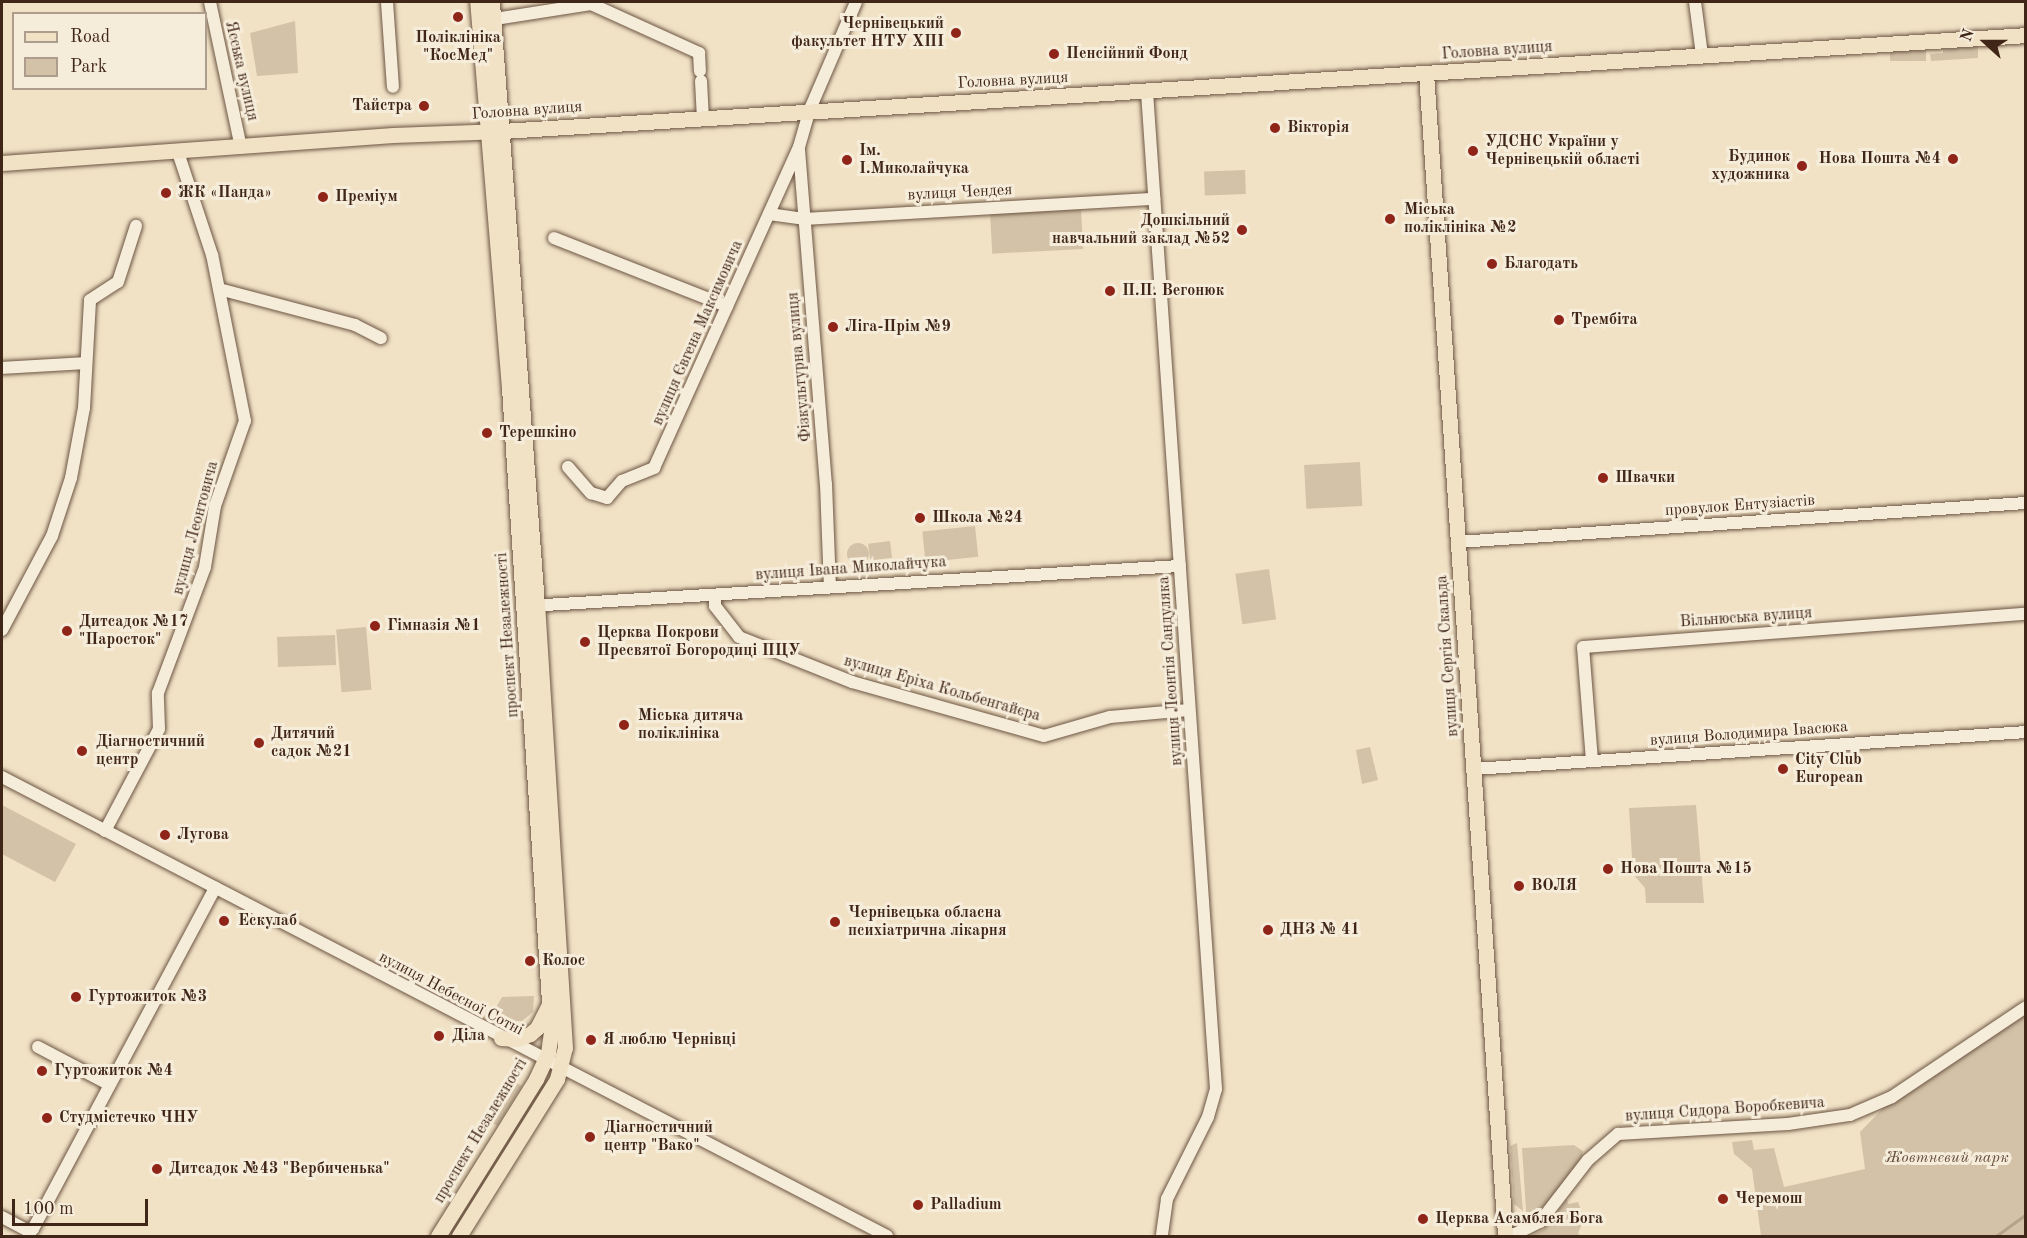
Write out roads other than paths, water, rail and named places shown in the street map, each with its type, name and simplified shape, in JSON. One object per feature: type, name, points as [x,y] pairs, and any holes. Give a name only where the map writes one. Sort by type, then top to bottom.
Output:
[{"type":"main road","name":"проспект Незалежності","points":[[459,1236],[561,1070],[564,1019],[495,131],[477,2]]},
{"type":"main road","name":"проспект Незалежності","points":[[492,2],[495,19],[495,131]]},
{"type":"main road","name":"Головна вулиця","points":[[2,163],[241,148],[393,135],[495,131],[810,109],[1147,92],[2025,34]]},
{"type":"main road","name":"вулиця Сергія Скальда","points":[[1426,73],[1505,1236]]},
{"type":"main road","name":"проспект Незалежності","points":[[438,1236],[545,1062],[550,1047],[550,998],[531,606]]},
{"type":"main road","points":[[501,1038],[517,1039],[537,1029],[550,998]]},
{"type":"street","name":"Ясська вулиця","points":[[210,2],[241,148]]},
{"type":"street","points":[[387,2],[393,87]]},
{"type":"street","name":"вулиця Євгена Максимовича","points":[[568,467],[591,493],[606,498],[622,481],[654,468],[799,147],[810,109],[856,2]]},
{"type":"street","points":[[1695,2],[1702,55]]},
{"type":"street","points":[[495,19],[591,4],[699,53],[703,116]]},
{"type":"street","name":"вулиця Леонтія Сандуляка","points":[[1147,92],[1216,1089],[1208,1117],[1167,1199],[1162,1236]]},
{"type":"street","name":"Фізкультурна вулиця","points":[[799,147],[826,484],[830,585]]},
{"type":"street","name":"вулиця Леонтовича","points":[[105,831],[159,729],[158,693],[205,567],[216,506],[245,421],[201,212],[178,152]]},
{"type":"street","name":"вулиця Чендея","points":[[769,214],[804,219],[1154,198]]},
{"type":"street","points":[[2,630],[52,536],[71,478],[82,426],[90,300],[118,282],[136,226]]},
{"type":"street","points":[[554,238],[727,306]]},
{"type":"street","points":[[219,289],[355,325],[381,338]]},
{"type":"street","points":[[2,368],[85,363]]},
{"type":"street","name":"провулок Ентузіастів","points":[[1458,542],[2025,503]]},
{"type":"street","name":"вулиця Івана Миколайчука","points":[[531,606],[715,596],[830,585],[1180,566]]},
{"type":"street","name":"вулиця Еріха Кольбенгайєра","points":[[715,596],[715,606],[739,637],[852,682],[1044,736],[1110,717],[1189,710]]},
{"type":"street","name":"Вільнюська вулиця","points":[[1592,761],[1583,647],[2025,614]]},
{"type":"street","name":"вулиця Володимира Івасюка","points":[[1474,770],[2025,732]]},
{"type":"street","name":"вулиця Небесної Сотні","points":[[2,777],[545,1062],[887,1236]]},
{"type":"street","points":[[2,1217],[30,1232],[33,1229],[215,888]]},
{"type":"street","name":"вулиця Сидора Воробкевича","points":[[1511,1236],[1540,1222],[1588,1160],[1618,1134],[1788,1124],[1850,1115],[1892,1097],[2025,1007]]},
{"type":"street","points":[[38,1047],[110,1085]]},
{"type":"waterway","points":[[1996,1236],[2026,1214]]},
{"type":"place","name":"Поліклініка \"КосМед\"","points":[[458,17]]},
{"type":"place","name":"Чернівецький факультет НТУ ХПІ","points":[[956,33]]},
{"type":"place","name":"Пенсійний Фонд","points":[[1054,54]]},
{"type":"place","name":"Тайстра","points":[[424,106]]},
{"type":"place","name":"Вікторія","points":[[1275,128]]},
{"type":"place","name":"УДСНС України у Чернівецькій області","points":[[1473,151]]},
{"type":"place","name":"Нова Пошта №4","points":[[1953,159]]},
{"type":"place","name":"Ім. І.Миколайчука","points":[[847,160]]},
{"type":"place","name":"Будинок художника","points":[[1802,166]]},
{"type":"place","name":"ЖК «Панда»","points":[[166,193]]},
{"type":"place","name":"Преміум","points":[[323,197]]},
{"type":"place","name":"Міська поліклініка №2","points":[[1390,219]]},
{"type":"place","name":"Дошкільний навчальний заклад №52","points":[[1242,230]]},
{"type":"place","name":"Благодать","points":[[1492,264]]},
{"type":"place","name":"П.П. Вегонюк","points":[[1110,291]]},
{"type":"place","name":"Трембіта","points":[[1559,320]]},
{"type":"place","name":"Ліга-Прім №9","points":[[833,327]]},
{"type":"place","name":"Терешкіно","points":[[487,433]]},
{"type":"place","name":"Швачки","points":[[1603,478]]},
{"type":"place","name":"Школа №24","points":[[920,518]]},
{"type":"place","name":"Гімназія №1","points":[[375,626]]},
{"type":"place","name":"Дитсадок №17 \"Паросток\"","points":[[67,631]]},
{"type":"place","name":"Церква Покрови Пресвятої Богородиці ПЦУ","points":[[585,642]]},
{"type":"place","name":"Міська дитяча поліклініка","points":[[624,725]]},
{"type":"place","name":"Дитячий садок №21","points":[[259,743]]},
{"type":"place","name":"Діагностичний центр","points":[[82,751]]},
{"type":"place","name":"City Club European","points":[[1783,769]]},
{"type":"place","name":"Лугова","points":[[165,835]]},
{"type":"place","name":"Нова Пошта №15","points":[[1608,869]]},
{"type":"place","name":"ВОЛЯ","points":[[1519,886]]},
{"type":"place","name":"Ескулаб","points":[[224,921]]},
{"type":"place","name":"Чернівецька обласна психіатрична лікарня","points":[[835,922]]},
{"type":"place","name":"ДНЗ № 41","points":[[1268,930]]},
{"type":"place","name":"Колос","points":[[530,961]]},
{"type":"place","name":"Гуртожиток №3","points":[[76,997]]},
{"type":"place","name":"Діла","points":[[439,1036]]},
{"type":"place","name":"Я люблю Чернівці","points":[[591,1040]]},
{"type":"place","name":"Гуртожиток №4","points":[[42,1071]]},
{"type":"place","name":"Студмістечко ЧНУ","points":[[47,1118]]},
{"type":"place","name":"Діагностичний центр \"Вако\"","points":[[590,1137]]},
{"type":"place","name":"Дитсадок №43 \"Вербиченька\"","points":[[157,1169]]},
{"type":"place","name":"Черемош","points":[[1723,1199]]},
{"type":"place","name":"Palladium","points":[[918,1205]]},
{"type":"place","name":"Церква Асамблея Бога","points":[[1423,1219]]},
{"type":"park label","name":"Жовтневий парк","points":[[1947,1158]]}]
